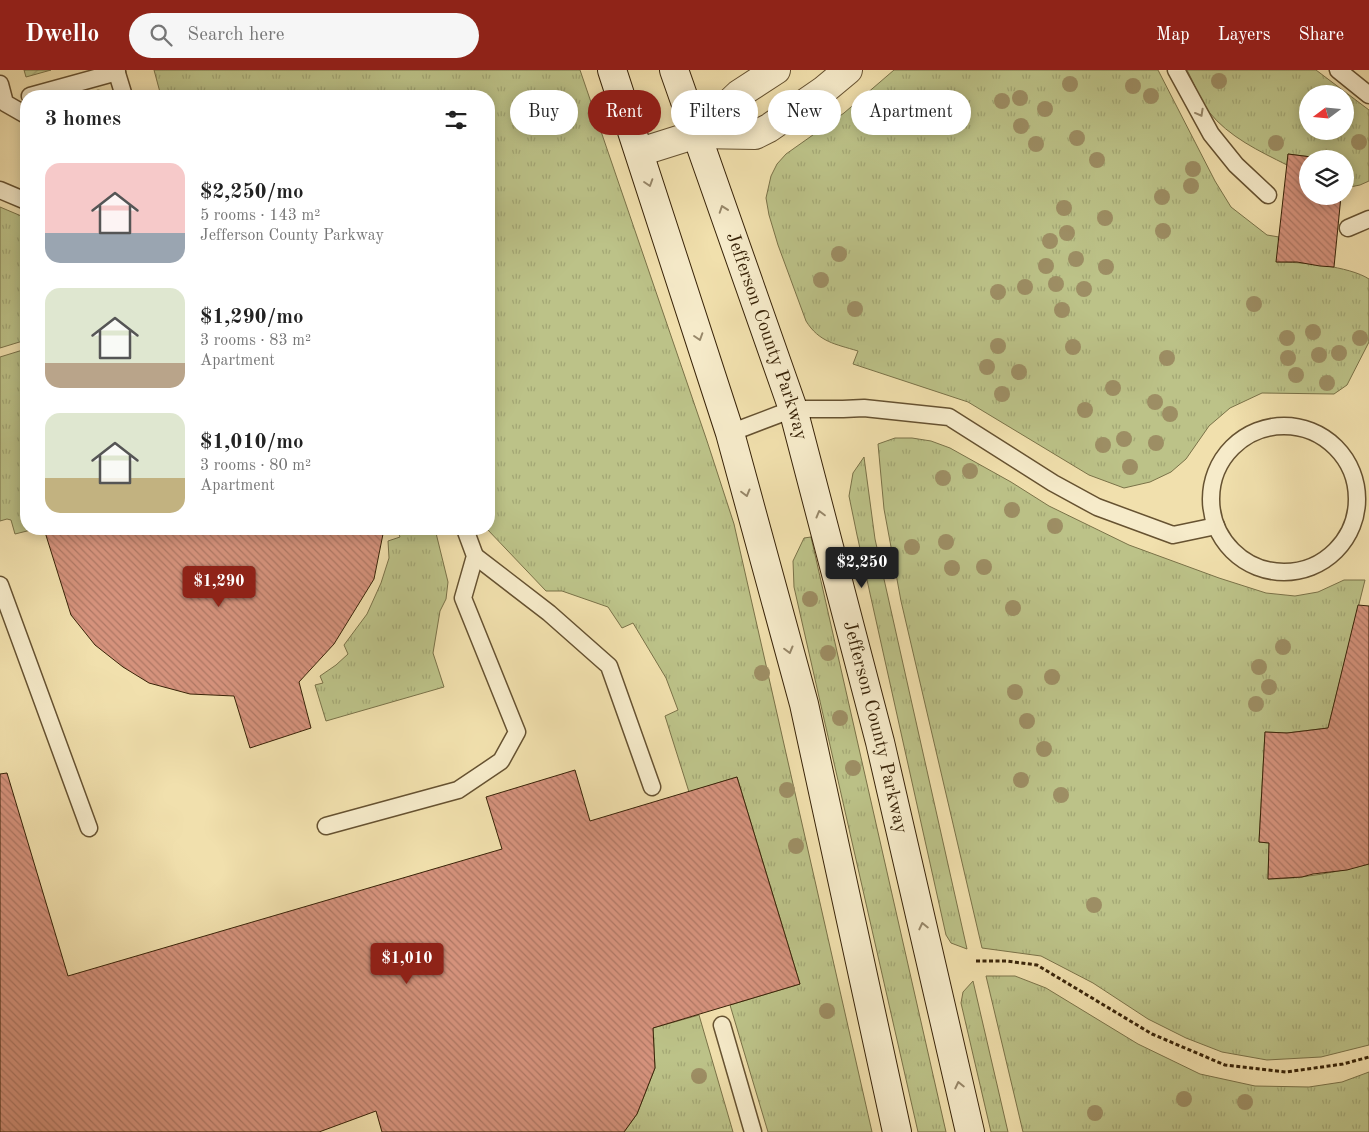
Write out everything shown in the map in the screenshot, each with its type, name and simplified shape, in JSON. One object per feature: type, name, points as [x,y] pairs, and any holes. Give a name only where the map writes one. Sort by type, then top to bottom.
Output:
[{"type":"street","points":[[612,70],[730,433],[804,704],[897,1132]]},
{"type":"street","name":"Jefferson County Parkway","points":[[674,70],[681,90]]},
{"type":"street","points":[[745,90],[776,70]]},
{"type":"street","points":[[758,134],[824,90],[848,70]]},
{"type":"street","points":[[640,152],[694,135]]},
{"type":"street","name":"Jefferson County Parkway","points":[[697,135],[793,409],[880,742],[970,1132]]},
{"type":"lane","points":[[1176,70],[1212,134],[1236,165],[1268,195]]},
{"type":"lane","points":[[1338,70],[1369,95]]},
{"type":"lane","points":[[51,90],[117,71],[122,90]]},
{"type":"lane","points":[[0,84],[2,104]]},
{"type":"lane","points":[[2,104],[20,99]]},
{"type":"lane","points":[[2,104],[20,112]]},
{"type":"lane","points":[[0,190],[20,198]]},
{"type":"lane","points":[[1348,228],[1369,219]]},
{"type":"lane","points":[[730,433],[793,409],[864,408],[949,417],[1054,483],[1097,507],[1173,535],[1216,526]]},
{"type":"lane","points":[[1287,425],[1311,430],[1331,443],[1347,461],[1356,484],[1357,508],[1350,531],[1336,550],[1316,564],[1294,571],[1269,570],[1247,562],[1228,546],[1216,526],[1211,502],[1214,478],[1224,456],[1242,439],[1263,428],[1287,425]]},
{"type":"lane","points":[[467,535],[475,556],[549,613],[609,666],[652,787]]},
{"type":"lane","points":[[326,826],[458,790],[501,761],[513,740],[517,732],[463,598],[475,556]]},
{"type":"lane","points":[[0,585],[90,828]]},
{"type":"lane","points":[[722,1025],[753,1132]]},
{"type":"path","points":[[976,961],[1006,961],[1037,965],[1152,1034],[1225,1065],[1286,1072],[1342,1064],[1369,1057]]},
{"type":"green space","points":[[24,70],[51,70],[26,77]]},
{"type":"green space","points":[[154,70],[580,70],[588,93],[588,135],[602,135],[734,524],[872,1132],[768,1132],[730,1005],[800,984],[737,777],[689,792],[665,716],[678,710],[666,678],[633,623],[622,628],[608,607],[562,591],[546,591],[493,535],[495,535],[495,90],[159,90]]},
{"type":"green space","points":[[894,70],[1158,70],[1215,181],[1231,207],[1267,235],[1279,237],[1277,262],[1337,268],[1369,279],[1369,342],[1347,385],[1334,394],[1262,393],[1230,408],[1209,426],[1186,459],[1171,472],[1150,482],[1124,488],[1089,475],[968,402],[853,364],[858,351],[822,338],[816,334],[806,321],[769,215],[766,198],[771,176],[777,164],[786,154],[813,135],[841,135],[841,115],[851,107],[851,135],[971,135],[971,90],[871,90]]},
{"type":"green space","points":[[1187,70],[1316,70],[1336,85],[1299,85],[1299,140],[1354,140],[1354,99],[1369,110],[1369,181],[1354,186],[1354,150],[1299,150],[1299,155],[1288,154],[1287,165],[1245,143],[1226,129],[1209,112]]},
{"type":"green space","points":[[0,207],[20,215],[20,342],[0,348]]},
{"type":"green space","points":[[20,351],[20,533],[15,534],[11,520],[0,521],[0,357]]},
{"type":"green space","points":[[895,438],[931,441],[950,448],[1049,506],[1129,545],[1266,593],[1295,596],[1318,592],[1344,580],[1365,580],[1328,728],[1287,733],[1265,732],[1259,842],[1269,843],[1268,879],[1293,878],[1369,864],[1369,1045],[1321,1057],[1267,1060],[1222,1052],[1186,1038],[1148,1019],[1093,983],[1041,956],[982,948],[901,601],[884,509],[878,444]]},
{"type":"green space","points":[[864,457],[875,539],[967,949],[951,943],[946,935],[857,535],[849,496],[853,473]]},
{"type":"green space","points":[[399,535],[436,535],[448,582],[446,599],[440,611],[433,653],[444,687],[326,721],[315,685],[323,683],[320,676],[348,654],[344,645],[367,614],[381,583],[389,558],[388,541],[400,537]]},
{"type":"green space","points":[[811,537],[946,1132],[918,1132],[794,587],[793,561],[804,538]]},
{"type":"green space","points":[[986,976],[1015,976],[1046,988],[1138,1044],[1200,1074],[1255,1086],[1309,1087],[1342,1082],[1369,1072],[1369,1132],[1023,1132]]},
{"type":"green space","points":[[973,981],[1008,1132],[991,1132],[961,1003],[963,992]]},
{"type":"green space","points":[[699,1015],[733,1132],[624,1132],[637,1114],[655,1068],[653,1028]]},
{"type":"building","points":[[1288,154],[1299,155],[1299,205],[1340,205],[1334,267],[1297,262],[1276,262]]},
{"type":"building","points":[[46,535],[383,535],[374,579],[334,644],[299,682],[311,728],[250,748],[234,696],[190,694],[149,683],[123,667],[95,645],[71,615]]},
{"type":"building","points":[[1358,605],[1369,606],[1369,864],[1347,870],[1302,877],[1268,879],[1269,843],[1259,842],[1265,732],[1287,733],[1328,728]]},
{"type":"building","points":[[575,770],[590,821],[737,777],[800,984],[653,1028],[655,1068],[637,1114],[624,1132],[382,1132],[376,1111],[319,1132],[0,1132],[0,774],[7,773],[68,976],[502,849],[486,797]]}]
